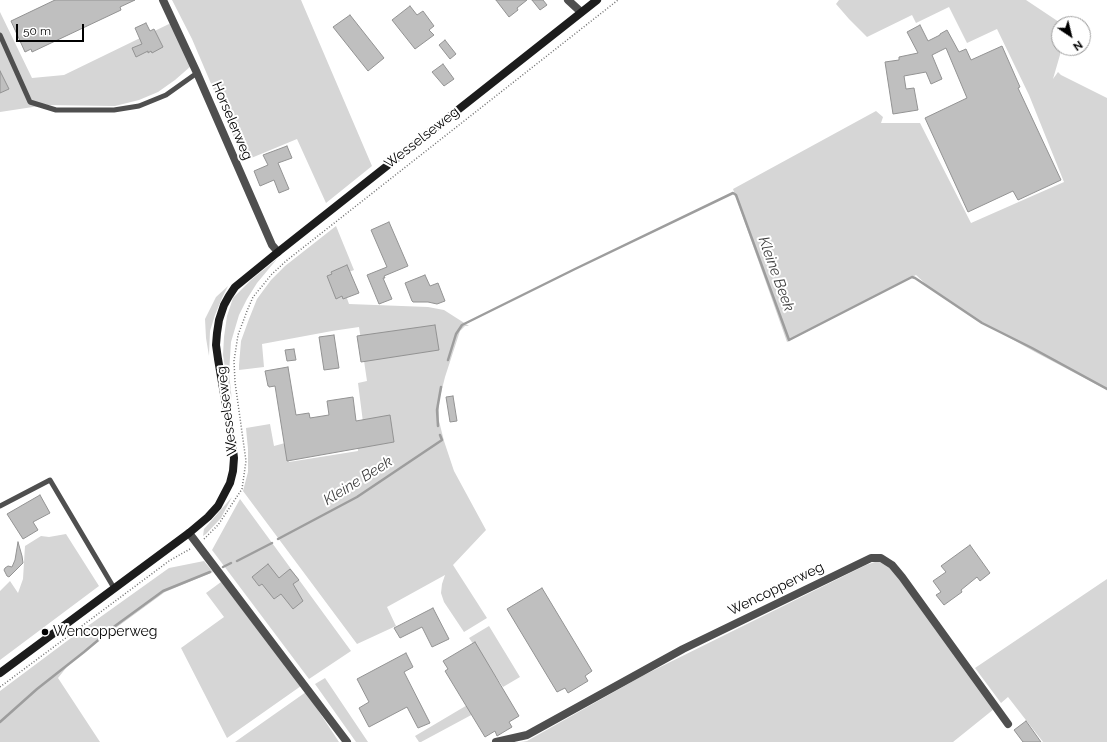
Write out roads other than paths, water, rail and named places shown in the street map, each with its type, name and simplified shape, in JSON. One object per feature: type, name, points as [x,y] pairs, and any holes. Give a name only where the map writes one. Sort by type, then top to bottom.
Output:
[{"type":"main road","name":"Wesselseweg","points":[[0,673],[189,532],[218,506],[230,484],[234,458],[216,345],[219,320],[224,305],[235,287],[594,1]]},
{"type":"street","name":"Horselerweg","points":[[163,0],[198,73],[272,245],[278,252]]},
{"type":"street","points":[[568,0],[582,12]]},
{"type":"street","points":[[189,532],[347,742]]},
{"type":"street","name":"Wencopperweg","points":[[496,742],[526,734],[683,649],[871,558],[881,558],[892,565],[902,577],[1008,724]]},
{"type":"lane","points":[[0,35],[30,102],[56,110],[114,110],[139,106],[166,94],[198,73]]},
{"type":"lane","points":[[0,506],[50,480],[114,588]]},
{"type":"waterway","name":"Kleine Beek","points":[[448,360],[456,334],[462,325],[733,193],[736,195],[789,340],[912,277],[982,323],[1032,348],[1107,389]]},
{"type":"waterway","name":"Kleine Beek","points":[[438,426],[437,410],[441,387]]},
{"type":"waterway","name":"Kleine Beek","points":[[278,539],[357,497],[442,440],[440,435]]},
{"type":"waterway","name":"Kleine Beek","points":[[237,561],[272,543]]},
{"type":"waterway","name":"Kleine Beek","points":[[223,567],[231,563]]},
{"type":"waterway","name":"Kleine Beek","points":[[0,722],[37,689],[115,626],[163,591],[210,572]]},
{"type":"place","name":"Wencopperweg","points":[[45,632]]}]
